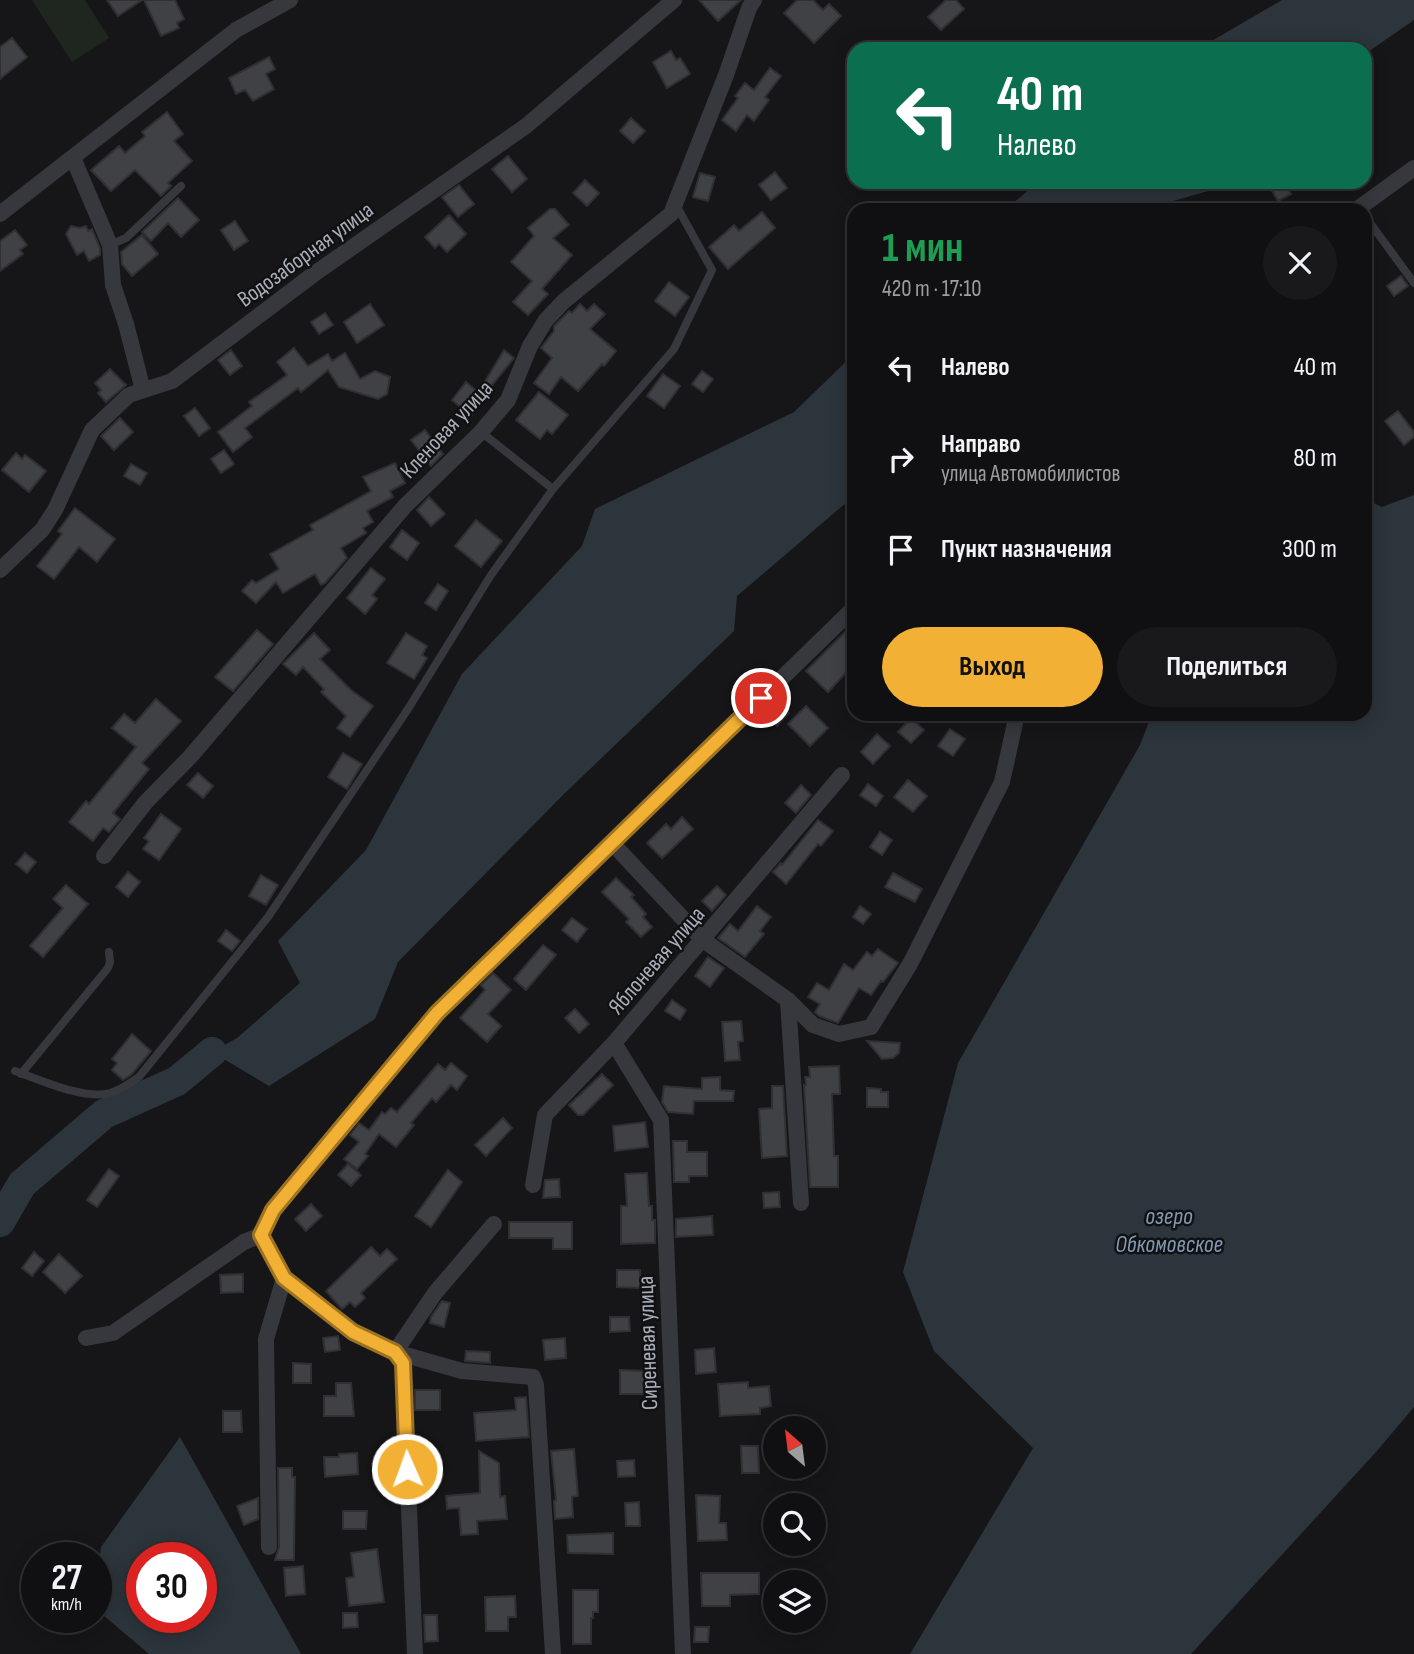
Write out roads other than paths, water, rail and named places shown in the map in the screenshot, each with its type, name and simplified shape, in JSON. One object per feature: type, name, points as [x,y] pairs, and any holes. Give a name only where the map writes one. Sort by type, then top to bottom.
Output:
[{"type":"street","points":[[0,214],[236,30],[290,0]]},
{"type":"street","name":"Водозаборная улица","points":[[0,570],[43,530],[92,430],[130,396],[172,381],[314,274],[526,126],[674,0]]},
{"type":"street","name":"Кленовая улица","points":[[104,856],[145,803],[198,747],[405,506],[481,432],[508,400],[530,346],[546,320],[564,301],[661,225],[671,214],[754,0]]},
{"type":"street","points":[[73,158],[110,246],[113,285],[143,390]]},
{"type":"street","points":[[1370,203],[1414,168]]},
{"type":"street","points":[[86,1338],[113,1333],[244,1242],[261,1235],[273,1210],[437,1013],[847,614]]},
{"type":"street","points":[[612,843],[703,940],[788,1000],[813,1025],[839,1034],[871,1027],[910,964],[1002,782],[1015,721]]},
{"type":"street","name":"Яблоневая улица","points":[[533,1185],[545,1115],[614,1043],[842,775]]},
{"type":"street","points":[[788,1000],[801,1203]]},
{"type":"street","name":"Сиреневая улица","points":[[614,1043],[661,1120],[683,1654]]},
{"type":"street","points":[[395,1352],[435,1293],[494,1224]]},
{"type":"street","points":[[261,1235],[284,1278],[353,1332],[395,1352],[462,1371],[533,1377],[553,1654]]},
{"type":"street","points":[[270,1547],[267,1339],[284,1278]]},
{"type":"street","points":[[395,1352],[403,1363],[415,1654]]},
{"type":"lane","points":[[110,246],[126,238],[181,186]]},
{"type":"lane","points":[[109,953],[108,968],[18,1072],[84,1094],[99,1095],[112,1092],[139,1077],[268,917],[408,709],[491,575],[553,489],[674,349],[712,270],[676,205]]},
{"type":"lane","points":[[1372,227],[1414,283]]},
{"type":"lane","points":[[481,432],[553,489]]},
{"type":"water","points":[[1282,0],[1414,0],[1414,20],[1372,49],[1372,42],[1210,42]]},
{"type":"water","points":[[1030,189],[1215,189],[1166,203],[1013,203]]},
{"type":"water","points":[[847,361],[847,502],[737,596],[734,631],[564,794],[398,962],[375,1019],[269,1086],[212,1052],[237,1038],[300,983],[278,941],[366,850],[462,674],[582,546],[595,509],[794,412]]},
{"type":"water","name":"озеро Обкомовское","points":[[1414,495],[1414,1407],[1191,1654],[910,1654],[1033,1448],[934,1351],[903,1272],[958,1063],[1140,745],[1149,721],[1372,721],[1372,502],[1382,507]]},
{"type":"water","points":[[180,1437],[301,1654],[149,1654],[112,1623],[112,1542],[105,1542]]},
{"type":"waterway","points":[[0,1222],[22,1184],[104,1114],[177,1081],[212,1052]]}]
